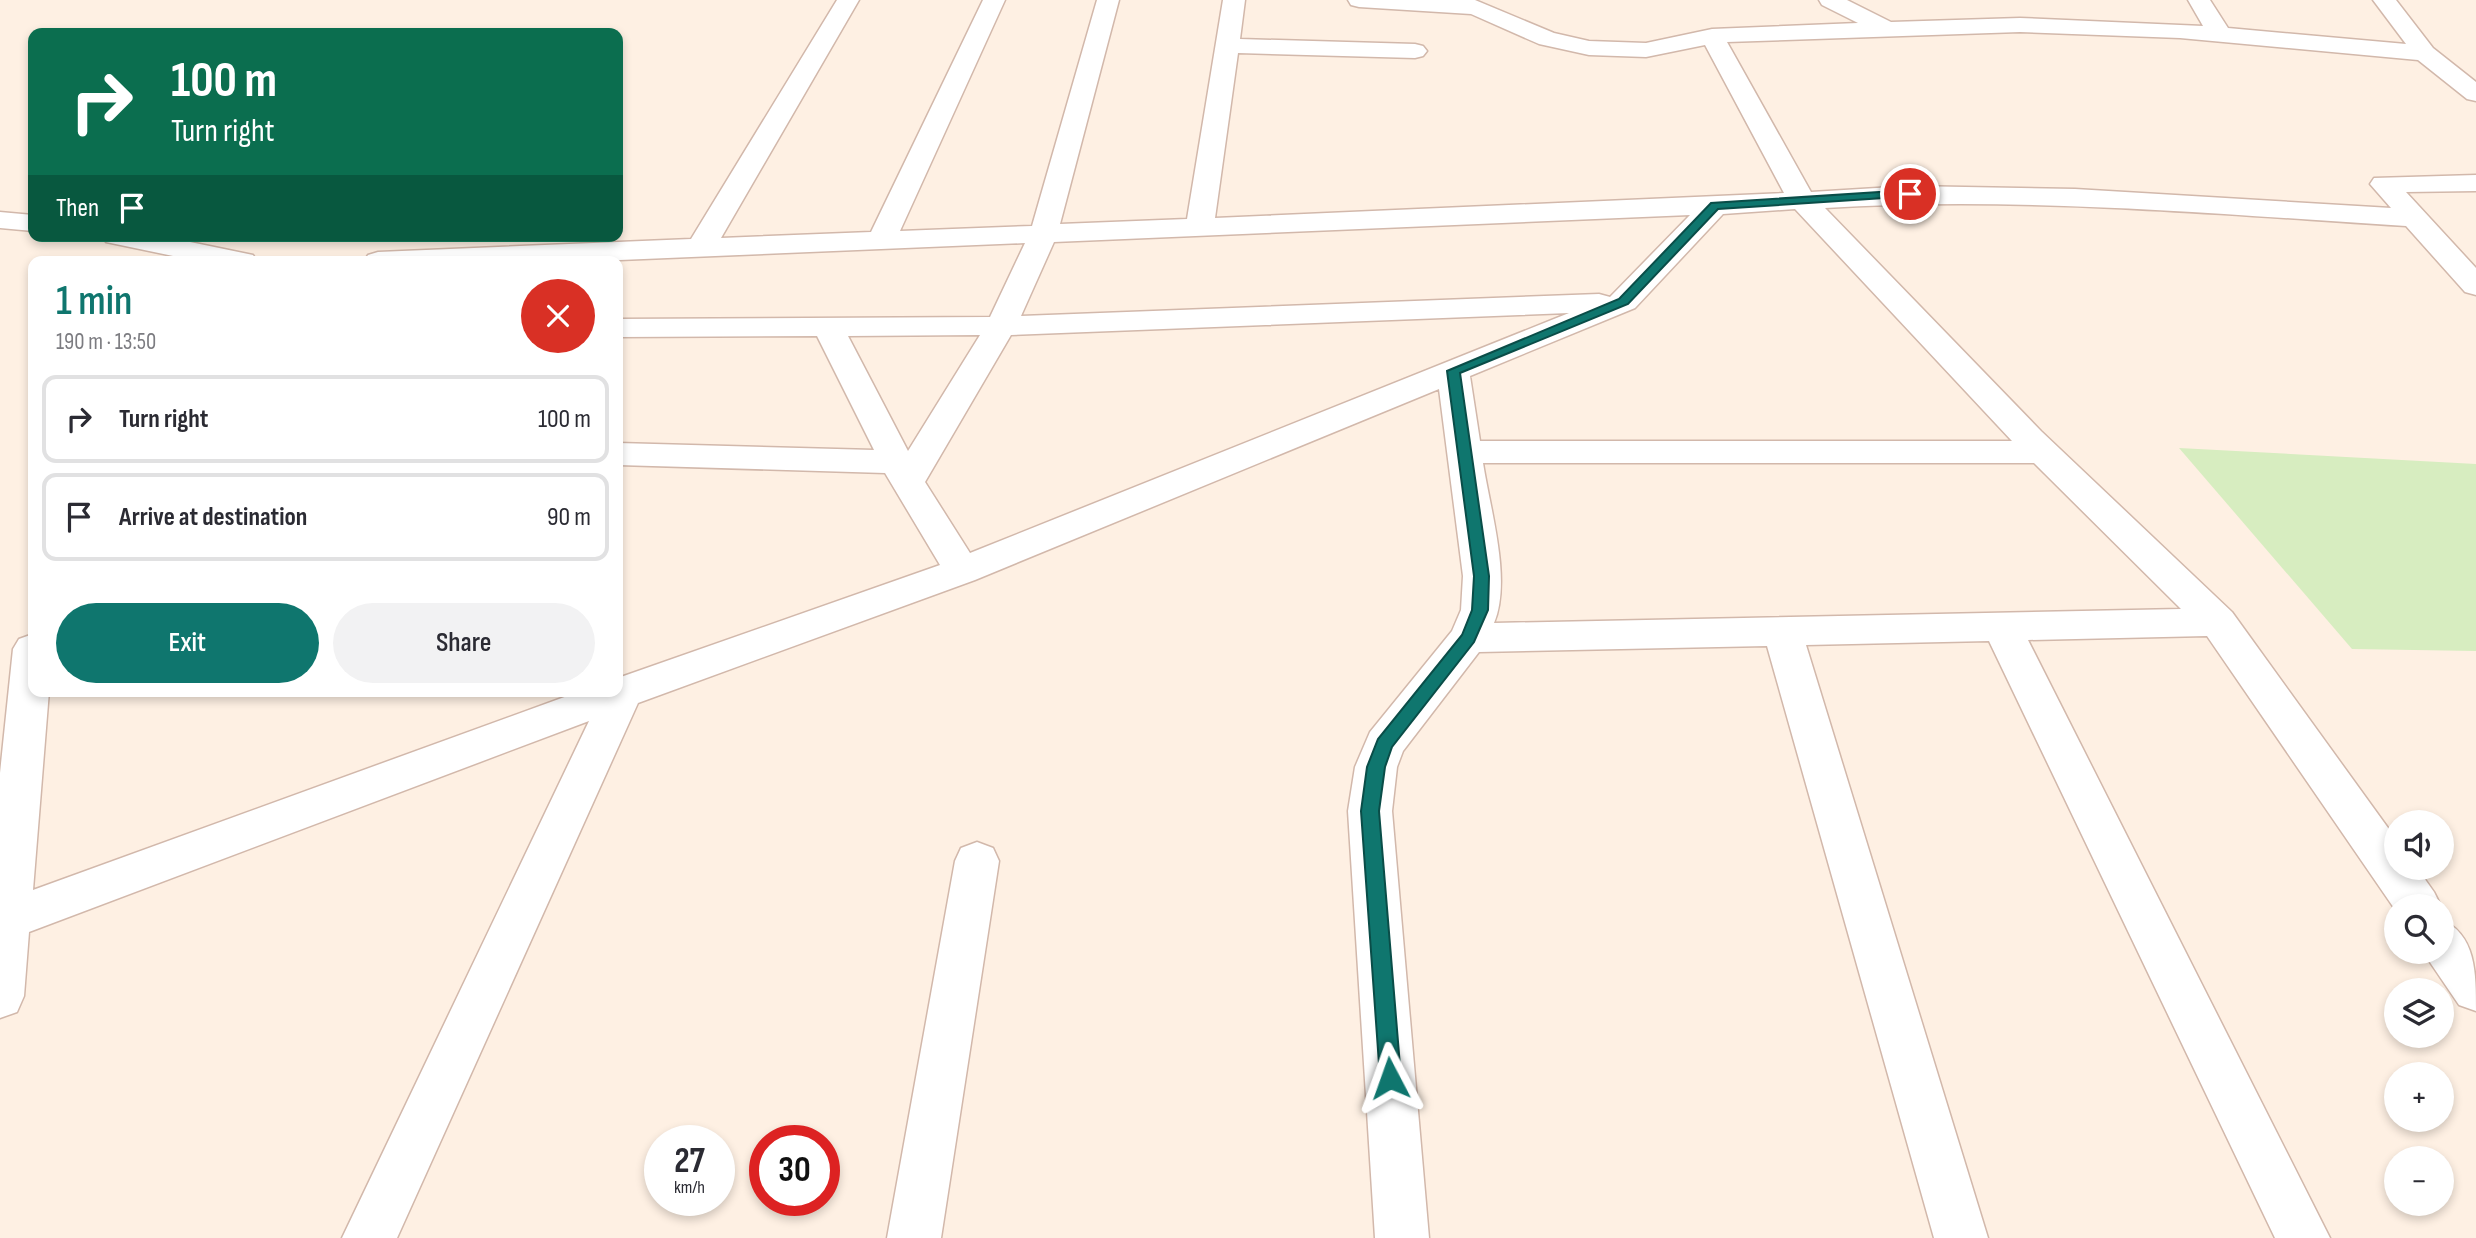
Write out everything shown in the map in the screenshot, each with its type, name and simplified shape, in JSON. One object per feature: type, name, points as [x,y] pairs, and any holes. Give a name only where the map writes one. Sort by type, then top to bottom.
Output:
[{"type":"street","points":[[701,247],[848,0]]},
{"type":"street","points":[[882,239],[994,0]]},
{"type":"street","points":[[902,472],[1001,326],[1044,232],[1108,0]]},
{"type":"street","points":[[1200,225],[1234,0]]},
{"type":"street","points":[[1359,0],[1475,7],[1547,39],[1589,48],[1646,50],[1712,36],[2020,25],[2220,35],[2425,53]]},
{"type":"street","points":[[1830,0],[1886,29]]},
{"type":"street","points":[[2199,0],[2220,35]]},
{"type":"street","points":[[2384,0],[2425,53],[2476,94]]},
{"type":"street","points":[[1712,36],[1801,199],[2041,452],[2218,622],[2410,894]]},
{"type":"street","points":[[1226,46],[1415,51]]},
{"type":"street","points":[[2476,183],[2384,184],[2476,286]]},
{"type":"street","points":[[493,256],[1715,206],[1910,194],[2075,197],[2416,218]]},
{"type":"street","points":[[623,692],[962,571],[1624,302],[1715,206]]},
{"type":"street","points":[[0,220],[28,223]]},
{"type":"street","points":[[146,242],[218,256]]},
{"type":"street","points":[[623,328],[1001,326],[1624,302]]},
{"type":"street","points":[[828,327],[902,472],[962,571]]},
{"type":"street","points":[[1402,1238],[1370,811],[1376,767],[1385,744],[1468,638],[1480,610],[1482,576],[1453,371]]},
{"type":"street","points":[[1464,452],[2041,452]]},
{"type":"street","points":[[623,454],[902,472]]},
{"type":"street","points":[[1468,638],[2218,622]]},
{"type":"street","points":[[2001,626],[2303,1238]]},
{"type":"street","points":[[1782,631],[1961,1238]]},
{"type":"street","points":[[0,996],[7,919],[11,780],[28,679]]},
{"type":"street","points":[[7,919],[609,697]]},
{"type":"street","points":[[369,1238],[621,697]]},
{"type":"street","points":[[914,1238],[977,861]]},
{"type":"street","points":[[2454,958],[2476,989]]},
{"type":"green space","points":[[2179,448],[2476,464],[2476,651],[2352,649]]},
{"type":"route","points":[[1390,1078],[1370,811],[1376,767],[1385,744],[1468,638],[1480,610],[1482,576],[1453,371],[1624,302],[1715,206],[1910,194]]}]
